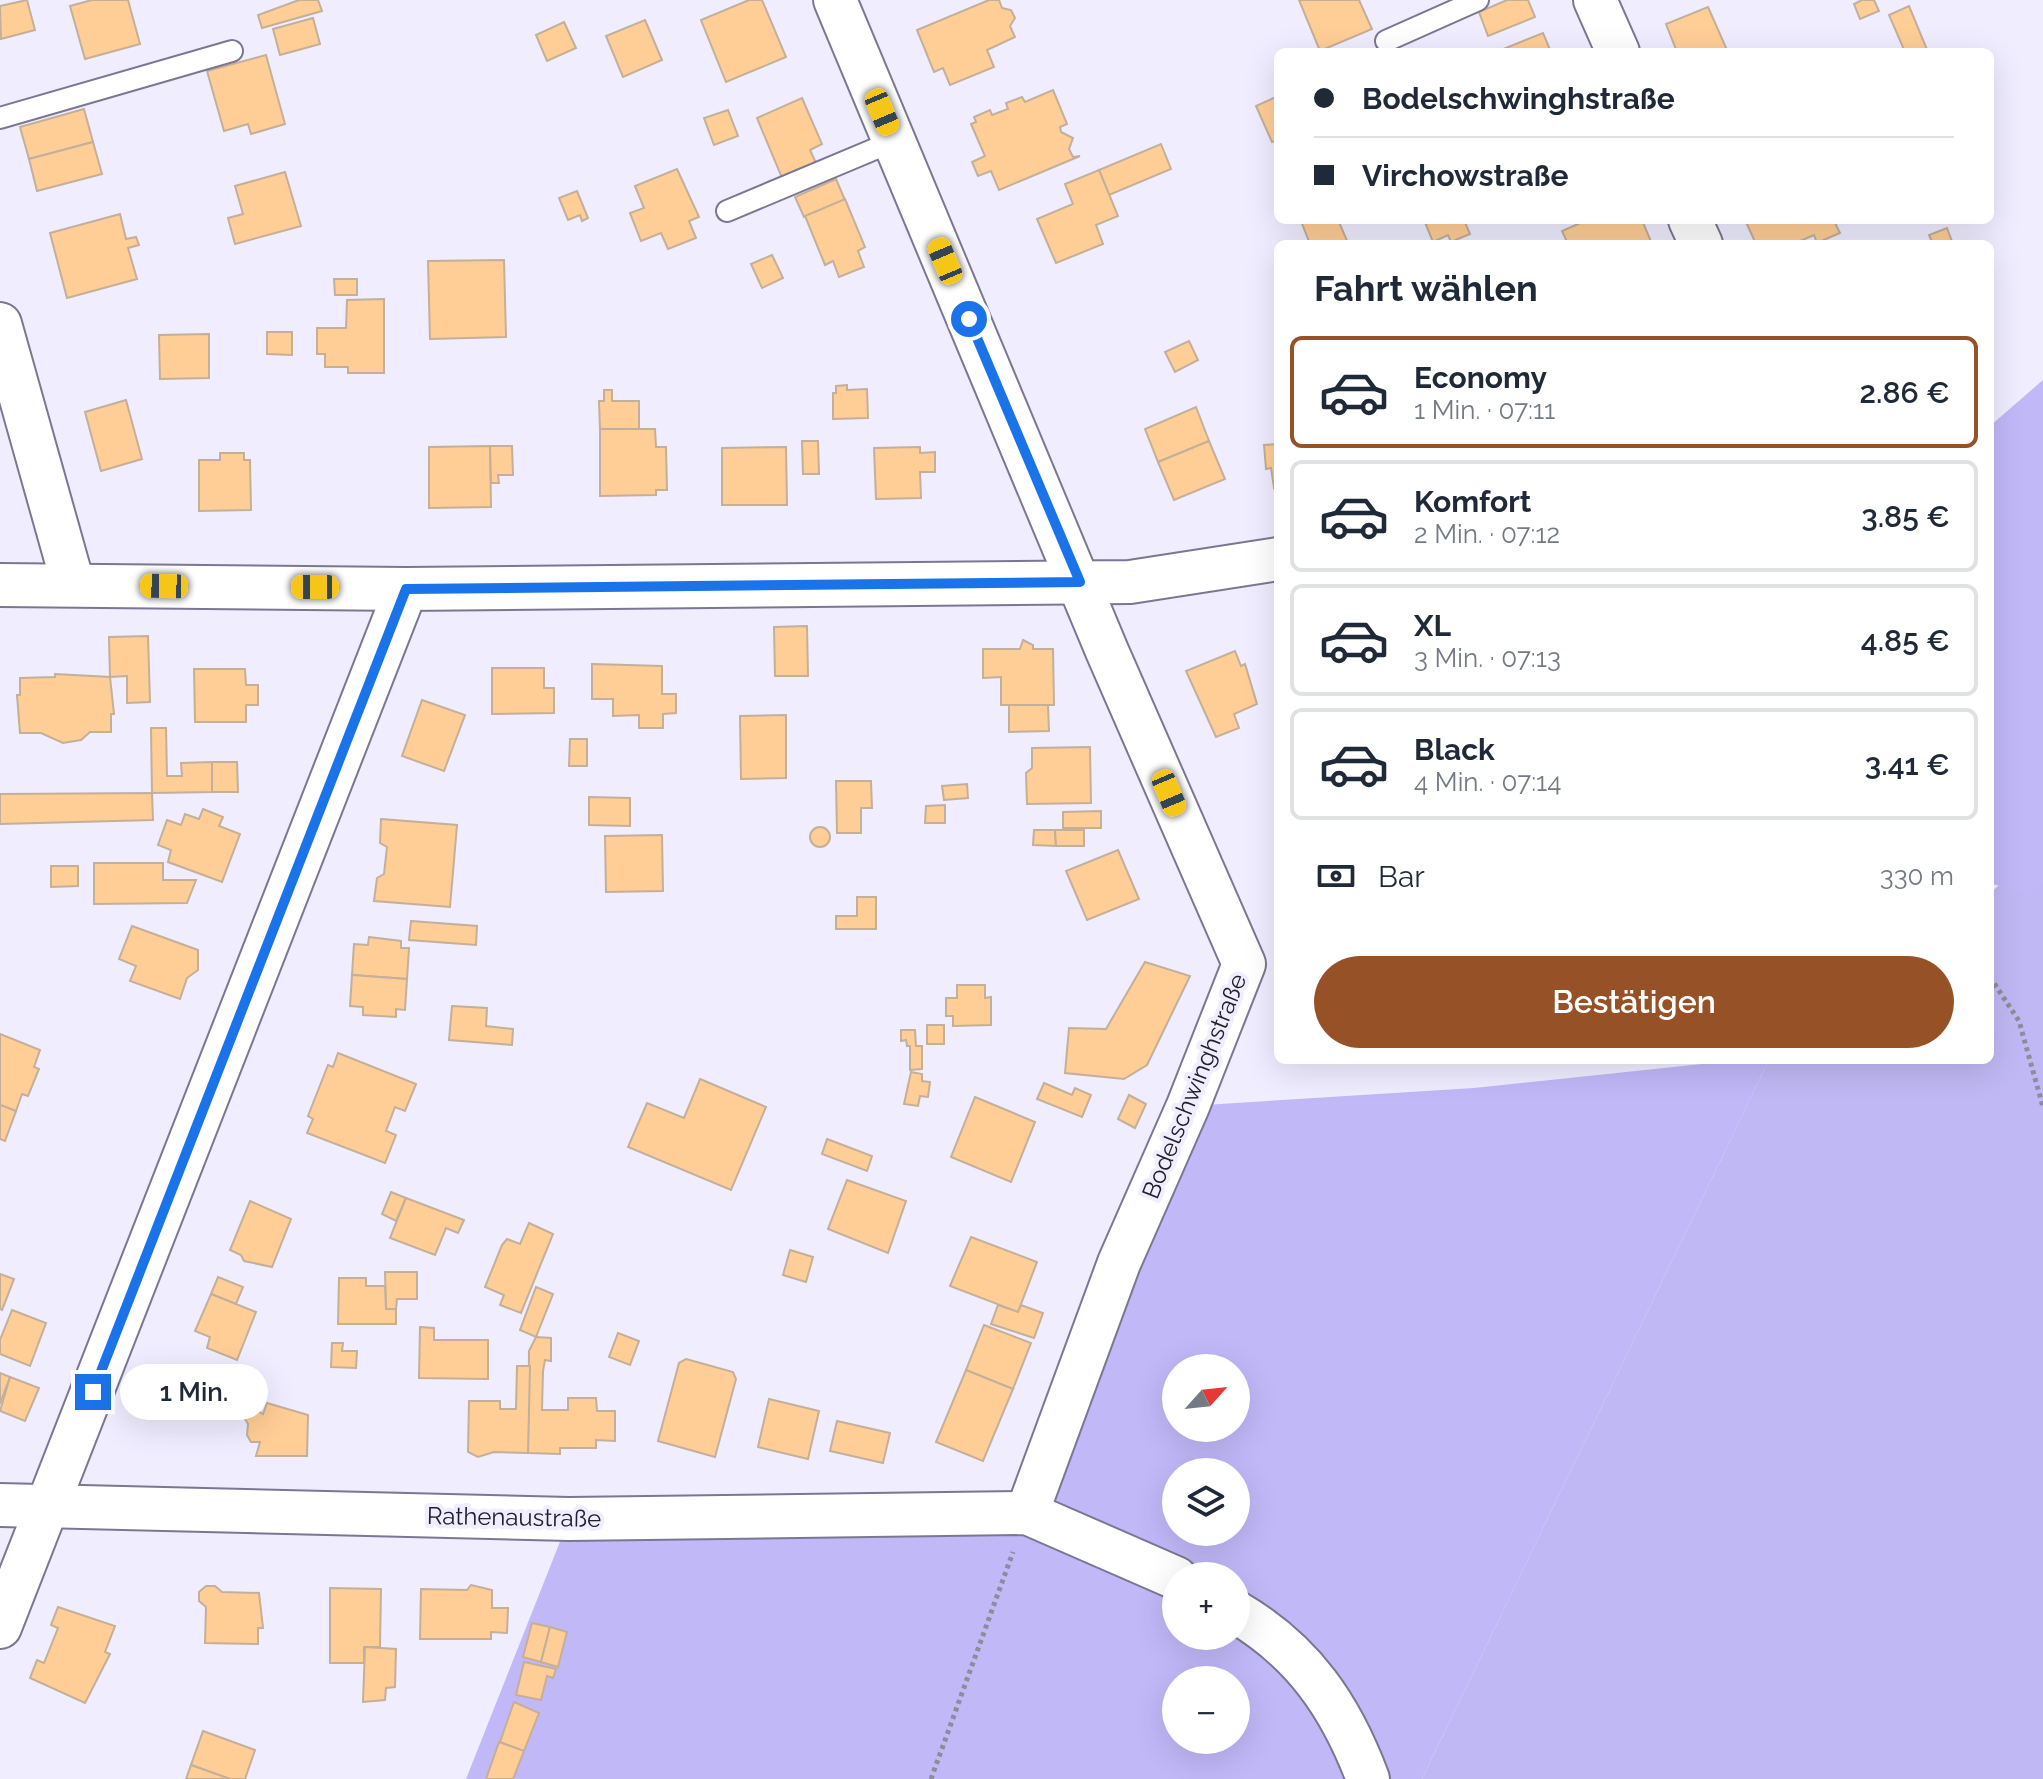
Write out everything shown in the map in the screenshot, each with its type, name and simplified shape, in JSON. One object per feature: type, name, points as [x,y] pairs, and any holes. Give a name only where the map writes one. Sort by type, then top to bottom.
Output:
[{"type":"street","name":"Bodelschwinghstraße","points":[[835,0],[1244,964],[1188,1106],[1119,1263],[1027,1513]]},
{"type":"street","points":[[1595,0],[1616,48]]},
{"type":"street","points":[[0,324],[73,584]]},
{"type":"street","points":[[0,585],[406,589],[1130,582],[1274,560]]},
{"type":"street","points":[[0,1627],[406,589]]},
{"type":"street","name":"Rathenaustraße","points":[[0,1505],[569,1519],[1027,1513]]},
{"type":"street","points":[[1027,1513],[1162,1572]]},
{"type":"street","points":[[1250,1624],[1317,1679],[1353,1740],[1368,1779]]},
{"type":"lane","points":[[1386,41],[1478,0]]},
{"type":"lane","points":[[0,118],[232,51]]},
{"type":"lane","points":[[727,211],[894,141]]},
{"type":"path","points":[[1994,983],[2019,1021],[2043,1107]]},
{"type":"path","points":[[931,1779],[1027,1513]]},
{"type":"shaded area","points":[[2043,380],[2043,885],[2031,890],[1994,884],[1994,423]]},
{"type":"shaded area","points":[[2043,848],[2043,1779],[1422,1779],[1767,1064],[1994,1064],[1994,890]]},
{"type":"shaded area","points":[[1702,1064],[1767,1064],[1422,1779],[466,1779],[569,1519],[1027,1513],[1188,1106],[1474,1088]]},
{"type":"building","points":[[27,0],[35,30],[1,39],[0,6]]},
{"type":"building","points":[[92,0],[128,0],[140,44],[85,59],[70,6]]},
{"type":"building","points":[[299,0],[318,0],[322,11],[262,28],[258,15]]},
{"type":"building","points":[[749,0],[762,0],[786,57],[726,82],[701,20]]},
{"type":"building","points":[[989,0],[999,0],[1002,8],[1011,10],[1015,18],[1010,26],[1015,37],[987,50],[994,67],[950,85],[943,68],[934,72],[917,30]]},
{"type":"building","points":[[1299,0],[1359,0],[1372,29],[1327,48],[1319,48]]},
{"type":"building","points":[[1507,0],[1528,0],[1535,17],[1488,36],[1479,12]]},
{"type":"building","points":[[1874,0],[1879,11],[1860,19],[1854,4]]},
{"type":"building","points":[[1909,6],[1926,48],[1903,48],[1889,15]]},
{"type":"building","points":[[1708,7],[1726,48],[1675,48],[1666,24]]},
{"type":"building","points":[[313,18],[320,44],[280,55],[273,29]]},
{"type":"building","points":[[645,20],[662,60],[623,77],[606,36]]},
{"type":"building","points":[[564,22],[576,48],[547,61],[536,35]]},
{"type":"building","points":[[1543,33],[1549,48],[1506,48]]},
{"type":"building","points":[[266,55],[285,124],[251,134],[248,124],[224,131],[207,71]]},
{"type":"building","points":[[1053,90],[1067,124],[1060,127],[1061,132],[1073,138],[1069,149],[1073,157],[1080,156],[999,190],[991,171],[978,176],[972,162],[985,156],[971,124],[976,122],[974,117],[990,110],[992,115],[1008,109],[1006,103],[1022,97],[1025,102]]},
{"type":"building","points":[[802,98],[822,144],[810,150],[816,163],[782,178],[757,118]]},
{"type":"building","points":[[1274,98],[1274,141],[1272,142],[1256,106]]},
{"type":"building","points":[[84,109],[93,142],[29,159],[20,127]]},
{"type":"building","points":[[728,110],[738,136],[714,145],[704,118]]},
{"type":"building","points":[[93,142],[102,174],[37,191],[29,159]]},
{"type":"building","points":[[1161,144],[1171,169],[1109,195],[1099,170]]},
{"type":"building","points":[[677,169],[699,217],[689,221],[696,238],[668,249],[661,233],[641,241],[630,213],[644,208],[635,186]]},
{"type":"building","points":[[1099,170],[1118,216],[1096,225],[1103,244],[1056,263],[1037,219],[1073,204],[1065,184]]},
{"type":"building","points":[[285,172],[301,226],[235,244],[228,218],[243,214],[235,186]]},
{"type":"building","points":[[836,179],[845,200],[804,217],[795,197]]},
{"type":"building","points":[[577,191],[588,218],[582,221],[580,215],[568,220],[559,198]]},
{"type":"building","points":[[845,199],[865,247],[858,251],[864,267],[839,277],[833,261],[825,265],[805,216]]},
{"type":"building","points":[[120,214],[126,239],[136,237],[139,245],[128,248],[137,279],[67,298],[50,233]]},
{"type":"building","points":[[1302,224],[1340,224],[1347,240],[1308,240]]},
{"type":"building","points":[[1426,224],[1466,224],[1470,234],[1456,240],[1450,240],[1448,235],[1432,240]]},
{"type":"building","points":[[1578,224],[1644,224],[1650,240],[1566,240],[1562,231]]},
{"type":"building","points":[[1747,224],[1836,224],[1840,233],[1824,240],[1816,240],[1814,235],[1802,240],[1754,240]]},
{"type":"building","points":[[1947,228],[1952,240],[1931,240],[1929,235]]},
{"type":"building","points":[[772,255],[783,278],[762,288],[751,264]]},
{"type":"building","points":[[504,260],[506,337],[430,339],[428,261]]},
{"type":"building","points":[[334,279],[357,279],[357,295],[335,295]]},
{"type":"building","points":[[384,299],[384,373],[348,373],[348,367],[325,367],[325,354],[317,354],[317,328],[346,328],[347,300]]},
{"type":"building","points":[[267,332],[292,332],[292,355],[267,354]]},
{"type":"building","points":[[209,334],[209,378],[160,379],[159,335]]},
{"type":"building","points":[[1189,341],[1198,360],[1175,372],[1165,352]]},
{"type":"building","points":[[847,385],[847,390],[867,389],[868,418],[833,419],[833,393],[836,393],[836,386]]},
{"type":"building","points":[[604,390],[612,390],[612,401],[639,401],[639,429],[600,429],[599,401],[604,401]]},
{"type":"building","points":[[126,400],[142,459],[101,471],[85,412]]},
{"type":"building","points":[[1196,407],[1209,441],[1158,462],[1145,429]]},
{"type":"building","points":[[600,429],[655,429],[656,447],[666,447],[667,490],[656,490],[656,495],[600,496]]},
{"type":"building","points":[[802,441],[818,441],[819,474],[803,474]]},
{"type":"building","points":[[1209,441],[1225,479],[1174,500],[1158,462]]},
{"type":"building","points":[[1274,444],[1274,488],[1271,468],[1266,469],[1264,445]]},
{"type":"building","points":[[490,446],[491,507],[429,508],[429,447]]},
{"type":"building","points":[[490,446],[512,446],[513,475],[498,475],[499,483],[491,483]]},
{"type":"building","points":[[786,447],[787,505],[722,505],[722,448]]},
{"type":"building","points":[[920,447],[920,453],[935,452],[935,472],[920,472],[921,498],[876,499],[874,448]]},
{"type":"building","points":[[220,453],[244,453],[244,460],[250,460],[251,510],[199,511],[199,460],[220,460]]},
{"type":"building","points":[[807,626],[808,676],[775,676],[774,627]]},
{"type":"building","points":[[148,636],[150,702],[127,703],[127,676],[110,677],[109,637]]},
{"type":"building","points":[[1023,640],[1033,645],[1033,649],[1053,649],[1054,705],[1001,705],[1001,677],[983,678],[983,649],[1020,649]]},
{"type":"building","points":[[1235,651],[1241,666],[1245,664],[1257,704],[1234,714],[1239,728],[1216,737],[1186,671]]},
{"type":"building","points":[[592,664],[662,666],[662,694],[676,694],[676,713],[663,714],[663,728],[639,728],[639,715],[613,716],[613,699],[592,699]]},
{"type":"building","points":[[492,668],[544,668],[544,688],[554,688],[554,713],[492,714]]},
{"type":"building","points":[[194,669],[245,669],[246,685],[258,685],[258,705],[246,705],[246,722],[195,722]]},
{"type":"building","points":[[55,674],[110,677],[114,714],[111,714],[111,732],[90,732],[81,740],[63,743],[41,733],[20,733],[17,695],[20,695],[20,678],[55,677]]},
{"type":"building","points":[[422,700],[465,715],[444,771],[402,756]]},
{"type":"building","points":[[1009,705],[1048,705],[1049,731],[1009,732]]},
{"type":"building","points":[[786,715],[786,778],[741,779],[740,716]]},
{"type":"building","points":[[151,728],[166,728],[167,776],[182,776],[181,763],[212,762],[212,792],[152,793]]},
{"type":"building","points":[[570,739],[587,739],[587,766],[569,766]]},
{"type":"building","points":[[1090,747],[1091,803],[1027,804],[1026,773],[1032,768],[1032,748]]},
{"type":"building","points":[[212,762],[237,762],[238,792],[212,792]]},
{"type":"building","points":[[836,781],[871,781],[872,808],[861,808],[861,833],[837,833]]},
{"type":"building","points":[[967,784],[968,798],[944,800],[942,786]]},
{"type":"building","points":[[152,793],[153,820],[0,824],[0,794]]},
{"type":"building","points":[[589,797],[630,798],[630,826],[589,825]]},
{"type":"building","points":[[945,805],[945,823],[925,823],[926,806]]},
{"type":"building","points":[[203,809],[223,817],[219,826],[240,834],[222,882],[168,862],[171,850],[158,845],[167,820],[181,825],[185,814],[199,819]]},
{"type":"building","points":[[1101,811],[1101,828],[1063,828],[1063,812]]},
{"type":"building","points":[[381,819],[457,825],[450,907],[374,901],[377,878],[384,874],[387,847],[380,843]]},
{"type":"building","points":[[820,827],[827,830],[830,837],[827,844],[820,847],[813,844],[810,837],[813,830]]},
{"type":"building","points":[[1034,830],[1055,830],[1056,846],[1033,845]]},
{"type":"building","points":[[1055,830],[1084,830],[1084,846],[1056,846]]},
{"type":"building","points":[[662,835],[663,891],[606,892],[605,836]]},
{"type":"building","points":[[1118,850],[1139,899],[1087,920],[1066,871]]},
{"type":"building","points":[[94,863],[163,863],[163,880],[196,880],[187,903],[94,904]]},
{"type":"building","points":[[51,866],[78,866],[78,886],[51,887]]},
{"type":"building","points":[[857,897],[876,897],[876,929],[836,929],[836,916],[857,916]]},
{"type":"building","points":[[411,921],[477,926],[476,945],[409,940]]},
{"type":"building","points":[[132,926],[198,950],[198,970],[187,978],[180,999],[130,981],[136,966],[119,959]]},
{"type":"building","points":[[369,937],[401,941],[401,948],[409,948],[407,979],[352,975],[354,944],[368,945]]},
{"type":"building","points":[[1145,962],[1190,976],[1147,1065],[1124,1079],[1065,1073],[1069,1028],[1106,1029]]},
{"type":"building","points":[[352,975],[407,979],[405,1010],[396,1009],[396,1017],[363,1015],[363,1007],[350,1006]]},
{"type":"building","points":[[957,985],[985,985],[985,998],[991,997],[991,1025],[953,1026],[953,1016],[946,1016],[946,998],[957,998]]},
{"type":"building","points":[[452,1006],[487,1008],[486,1026],[513,1029],[512,1045],[449,1040]]},
{"type":"building","points":[[927,1025],[944,1025],[944,1044],[927,1044]]},
{"type":"building","points":[[901,1030],[915,1030],[916,1046],[922,1046],[922,1069],[910,1070],[910,1046],[907,1046],[906,1040],[901,1041]]},
{"type":"building","points":[[0,1034],[40,1050],[34,1067],[39,1069],[28,1096],[22,1094],[16,1111],[0,1105]]},
{"type":"building","points":[[338,1053],[416,1084],[405,1111],[395,1107],[386,1131],[396,1135],[385,1163],[307,1133],[313,1119],[308,1116],[328,1065],[333,1067]]},
{"type":"building","points":[[911,1072],[922,1074],[922,1081],[930,1082],[928,1097],[920,1096],[918,1106],[904,1104]]},
{"type":"building","points":[[700,1079],[766,1107],[731,1190],[628,1147],[647,1103],[684,1118]]},
{"type":"building","points":[[1044,1083],[1072,1095],[1075,1088],[1091,1095],[1082,1117],[1037,1099]]},
{"type":"building","points":[[1129,1095],[1146,1104],[1135,1128],[1118,1119]]},
{"type":"building","points":[[975,1097],[1035,1122],[1011,1182],[951,1157]]},
{"type":"building","points":[[0,1105],[16,1111],[5,1141],[0,1139]]},
{"type":"building","points":[[827,1139],[872,1156],[867,1171],[822,1154]]},
{"type":"building","points":[[847,1180],[906,1201],[888,1253],[828,1229]]},
{"type":"building","points":[[391,1192],[406,1198],[396,1221],[382,1214]]},
{"type":"building","points":[[406,1198],[464,1220],[458,1233],[446,1228],[435,1255],[390,1238]]},
{"type":"building","points":[[250,1201],[291,1219],[272,1267],[244,1261],[241,1255],[230,1250]]},
{"type":"building","points":[[529,1223],[553,1234],[521,1313],[500,1305],[504,1295],[485,1287],[502,1245],[507,1239],[520,1244]]},
{"type":"building","points":[[971,1237],[1037,1262],[1018,1312],[950,1286]]},
{"type":"building","points":[[790,1250],[813,1257],[806,1282],[783,1275]]},
{"type":"building","points":[[385,1272],[417,1272],[417,1299],[397,1299],[396,1309],[386,1309]]},
{"type":"building","points":[[0,1274],[14,1279],[2,1310],[0,1309]]},
{"type":"building","points":[[218,1277],[243,1287],[236,1304],[211,1294]]},
{"type":"building","points":[[339,1278],[366,1278],[366,1286],[385,1286],[386,1309],[396,1309],[396,1324],[338,1324]]},
{"type":"building","points":[[536,1287],[553,1294],[536,1337],[520,1330]]},
{"type":"building","points":[[211,1294],[256,1312],[237,1360],[207,1348],[210,1337],[195,1331]]},
{"type":"building","points":[[998,1305],[1018,1312],[1021,1305],[1043,1313],[1034,1338],[991,1324]]},
{"type":"building","points":[[12,1310],[46,1323],[30,1366],[0,1354],[0,1340]]},
{"type":"building","points":[[984,1325],[1031,1343],[1013,1389],[966,1370]]},
{"type":"building","points":[[420,1327],[434,1328],[434,1340],[488,1340],[488,1379],[419,1378]]},
{"type":"building","points":[[618,1333],[639,1341],[630,1365],[609,1357]]},
{"type":"building","points":[[536,1337],[551,1338],[551,1361],[545,1360],[543,1371],[542,1410],[568,1410],[568,1398],[596,1398],[597,1411],[615,1411],[615,1441],[596,1440],[596,1448],[560,1448],[560,1454],[528,1453],[529,1351]]},
{"type":"building","points":[[332,1343],[343,1343],[342,1351],[357,1351],[356,1368],[331,1367]]},
{"type":"building","points":[[686,1359],[733,1372],[736,1379],[715,1457],[658,1441],[679,1363]]},
{"type":"building","points":[[185,1366],[240,1388],[232,1409],[176,1387]]},
{"type":"building","points":[[517,1366],[530,1366],[528,1453],[494,1452],[478,1457],[468,1452],[469,1401],[500,1401],[500,1409],[516,1409]]},
{"type":"building","points":[[966,1370],[1013,1389],[983,1461],[936,1442]]},
{"type":"building","points":[[0,1373],[10,1377],[0,1404]]},
{"type":"building","points":[[10,1377],[39,1388],[25,1421],[0,1411]]},
{"type":"building","points":[[769,1399],[819,1411],[808,1459],[758,1447]]},
{"type":"building","points":[[267,1403],[308,1415],[307,1456],[256,1456],[260,1442],[251,1442],[247,1435],[248,1424],[242,1414],[252,1408],[263,1414]]},
{"type":"building","points":[[837,1421],[890,1433],[883,1463],[830,1451]]},
{"type":"building","points":[[471,1585],[492,1590],[492,1608],[508,1608],[507,1633],[491,1632],[491,1639],[420,1639],[421,1589],[467,1590]]},
{"type":"building","points":[[206,1586],[215,1586],[222,1592],[259,1593],[263,1628],[258,1628],[258,1644],[205,1643],[206,1607],[199,1601],[199,1592]]},
{"type":"building","points":[[330,1588],[381,1589],[380,1647],[364,1647],[364,1663],[330,1663]]},
{"type":"building","points":[[58,1607],[115,1626],[105,1652],[110,1654],[85,1703],[30,1678],[37,1660],[44,1663],[58,1628],[51,1625]]},
{"type":"building","points":[[532,1623],[550,1627],[541,1662],[523,1657]]},
{"type":"building","points":[[550,1627],[567,1632],[558,1667],[541,1662]]},
{"type":"building","points":[[365,1647],[396,1649],[395,1687],[386,1688],[385,1700],[363,1702]]},
{"type":"building","points":[[524,1662],[556,1669],[553,1678],[547,1676],[541,1700],[516,1695]]},
{"type":"building","points":[[514,1702],[539,1713],[524,1751],[500,1742]]},
{"type":"building","points":[[203,1731],[255,1750],[245,1779],[230,1779],[191,1765]]},
{"type":"building","points":[[499,1742],[524,1751],[513,1779],[486,1779]]},
{"type":"building","points":[[191,1765],[230,1779],[186,1779]]},
{"type":"route","points":[[93,1392],[406,589],[1080,582],[969,319]]}]
